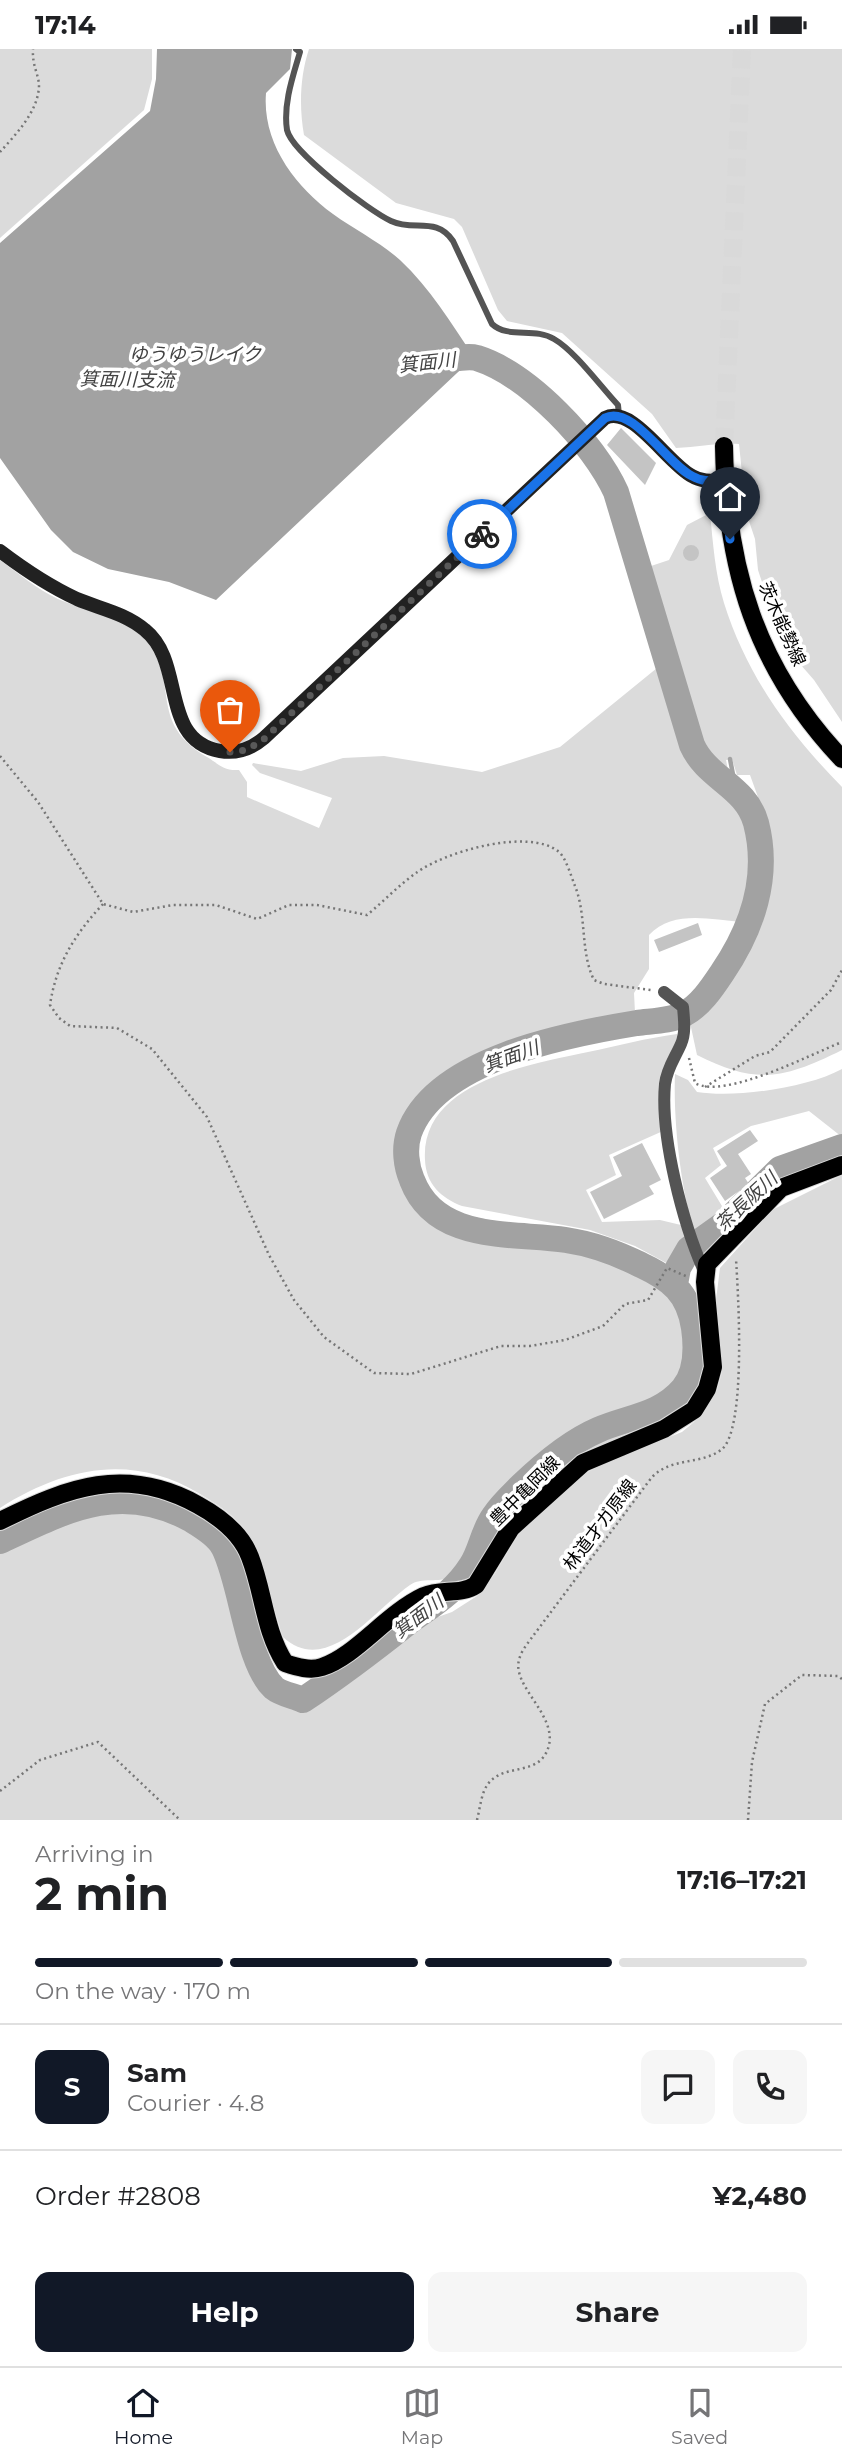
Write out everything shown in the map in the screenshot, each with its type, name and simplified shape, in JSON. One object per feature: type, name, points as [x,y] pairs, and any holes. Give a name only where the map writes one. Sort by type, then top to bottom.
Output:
[{"type":"main road","name":"茨木能勢線","points":[[724,446],[724,485],[730,539],[741,586],[775,666],[795,700],[842,759]]},
{"type":"main road","points":[[704,1271],[709,1260],[781,1188],[842,1165]]},
{"type":"main road","name":"豊中亀岡線","points":[[0,1521],[59,1492],[97,1483],[135,1483],[176,1492],[219,1516],[239,1537],[250,1555],[272,1641],[285,1663],[303,1668],[321,1668],[343,1657],[401,1607],[431,1593],[460,1591],[476,1585],[511,1528],[583,1463],[664,1429],[684,1418],[698,1404],[709,1383],[713,1361],[704,1271]]},
{"type":"street","points":[[0,551],[47,584],[123,615],[147,631],[166,656],[178,714],[190,734],[215,750],[242,751],[264,739],[605,418],[619,415],[630,419],[684,472],[700,480],[724,485]]},
{"type":"street","points":[[664,992],[683,1007],[681,1045],[667,1075],[664,1099],[678,1191],[690,1239],[704,1271]]},
{"type":"lane","points":[[296,49],[300,52],[287,102],[288,131],[296,146],[342,187],[388,220],[431,224],[446,232],[453,241],[492,324],[502,331],[537,333],[557,341],[618,405],[619,415]]},
{"type":"path","points":[[0,152],[25,121],[36,102],[39,84],[32,67],[33,49]]},
{"type":"path","points":[[0,756],[38,802],[103,904],[133,912],[155,911],[173,905],[216,905],[257,919],[289,905],[317,905],[367,915],[416,873],[443,857],[491,843],[517,841],[545,845],[561,853],[576,888],[584,923],[589,969],[594,980],[604,985],[664,992]]},
{"type":"path","points":[[103,904],[77,933],[54,977],[50,1005],[59,1018],[70,1026],[117,1028],[152,1049],[207,1117],[269,1255],[294,1300],[324,1337],[343,1354],[373,1373],[411,1374],[501,1346],[530,1346],[565,1340],[603,1326],[625,1304],[648,1300],[666,1269],[682,1275]]},
{"type":"path","points":[[705,1087],[755,1056],[771,1052],[831,990],[842,970]]},
{"type":"path","points":[[684,1027],[692,1077],[695,1083],[705,1087],[721,1087],[760,1076],[842,1042]]},
{"type":"path","name":"林道才ガ原線","points":[[477,1820],[486,1786],[494,1778],[532,1766],[542,1759],[548,1748],[549,1728],[519,1669],[521,1654],[657,1473],[676,1463],[718,1452],[729,1440],[741,1336],[734,1235]]},
{"type":"path","points":[[748,1820],[752,1762],[765,1704],[802,1675],[838,1676],[842,1679]]},
{"type":"path","points":[[0,1791],[40,1760],[98,1742],[180,1820]]},
{"type":"shaded area","points":[[0,49],[152,49],[152,79],[144,110],[0,238]]},
{"type":"shaded area","points":[[309,49],[842,49],[842,722],[814,680],[793,656],[777,628],[758,570],[755,539],[746,512],[739,444],[676,448],[652,414],[562,333],[507,321],[498,310],[462,227],[454,219],[396,203],[304,135],[301,92]]},
{"type":"shaded area","points":[[710,513],[721,592],[745,655],[757,679],[787,724],[842,787],[842,1050],[803,1067],[770,1075],[736,1071],[697,1055],[689,1018],[725,983],[752,941],[766,894],[769,869],[766,826],[750,775],[737,775],[732,759],[726,760],[729,775],[712,761],[702,745],[664,623],[667,621],[651,566],[669,560],[687,525]]},
{"type":"shaded area","points":[[0,560],[50,595],[118,621],[140,634],[157,659],[167,703],[177,731],[189,744],[222,767],[239,770],[247,782],[247,797],[319,828],[332,798],[260,773],[253,763],[301,771],[343,758],[384,756],[482,772],[560,747],[657,668],[675,730],[691,765],[734,804],[747,829],[751,878],[741,922],[704,918],[680,919],[658,927],[649,935],[649,969],[634,993],[636,1032],[539,1052],[468,1079],[440,1098],[422,1121],[415,1151],[417,1169],[423,1185],[433,1198],[447,1209],[470,1216],[558,1230],[597,1241],[646,1260],[680,1279],[696,1302],[703,1335],[703,1369],[696,1391],[678,1412],[665,1421],[602,1445],[573,1460],[548,1480],[455,1575],[410,1585],[366,1623],[333,1645],[316,1650],[300,1648],[283,1637],[261,1566],[246,1531],[219,1506],[175,1481],[149,1473],[99,1470],[49,1483],[0,1508]]},
{"type":"shaded area","points":[[677,1034],[679,1037],[662,1075],[663,1131],[609,1155],[616,1175],[586,1190],[602,1222],[660,1220],[681,1225],[693,1254],[683,1272],[635,1246],[590,1230],[462,1206],[441,1194],[432,1183],[425,1160],[428,1133],[440,1112],[459,1095],[483,1081],[538,1063]]},
{"type":"shaded area","points":[[842,1069],[842,1137],[809,1111],[751,1126],[713,1148],[721,1165],[705,1178],[725,1211],[766,1172],[777,1180],[730,1229],[700,1250],[688,1210],[680,1163],[675,1074],[688,1080],[697,1092],[731,1094],[791,1086]]},
{"type":"shaded area","points":[[842,1175],[842,1820],[0,1820],[0,1550],[75,1517],[110,1508],[141,1509],[180,1524],[217,1551],[252,1679],[270,1697],[307,1711],[335,1692],[418,1624],[452,1612],[477,1596],[494,1575],[519,1533],[584,1474],[611,1460],[682,1432],[700,1417],[717,1390],[722,1372],[716,1300],[720,1268],[772,1210]]},
{"type":"water","name":"ゆうゆうレイク","points":[[157,49],[292,49],[290,69],[266,93],[269,129],[284,162],[294,177],[319,203],[384,247],[411,271],[440,306],[474,357],[216,600],[169,582],[108,569],[73,552],[51,530],[0,458],[0,243],[150,111],[156,79]]},
{"type":"building","points":[[621,428],[656,463],[645,485],[607,445]]},
{"type":"building","points":[[688,545],[694,545],[699,553],[697,559],[688,561],[683,556],[683,550]]},
{"type":"building","points":[[698,923],[702,935],[659,952],[654,940]]},
{"type":"building","points":[[750,1130],[758,1141],[738,1154],[751,1174],[745,1178],[749,1184],[725,1201],[710,1178],[727,1166],[717,1151]]},
{"type":"building","points":[[642,1143],[661,1180],[649,1186],[654,1194],[604,1219],[590,1192],[622,1176],[613,1157]]},
{"type":"waterway","name":"箕面川","points":[[0,1541],[71,1510],[117,1501],[141,1502],[166,1508],[192,1520],[214,1536],[224,1548],[257,1661],[265,1676],[277,1690],[303,1700],[449,1591],[471,1566],[497,1512],[548,1462],[588,1435],[664,1405],[683,1389],[691,1375],[696,1352],[692,1316],[683,1296],[670,1282],[652,1270],[605,1249],[566,1240],[478,1231],[457,1225],[439,1215],[423,1200],[408,1169],[407,1139],[423,1107],[446,1086],[475,1069],[507,1054],[542,1043],[576,1034],[673,1018],[695,1006],[718,979],[742,939],[756,902],[761,863],[760,843],[751,810],[744,800],[707,766],[692,745],[616,492],[606,473],[576,432],[538,395],[517,379],[497,366],[473,357],[439,361]]},
{"type":"waterway","points":[[730,759],[736,790]]},
{"type":"waterway","name":"茶長阪川","points":[[675,1284],[678,1268],[689,1249],[724,1224],[780,1169],[842,1147]]},
{"type":"tunnel","points":[[724,446],[742,49]]},
{"type":"way so far","points":[[230,752],[247,750],[264,739],[482,534]]},
{"type":"route","points":[[482,534],[605,418],[617,414],[630,419],[671,462],[694,478],[724,481],[730,539]]},
{"type":"water label","name":"箕面川支流","points":[[127,379]]}]
